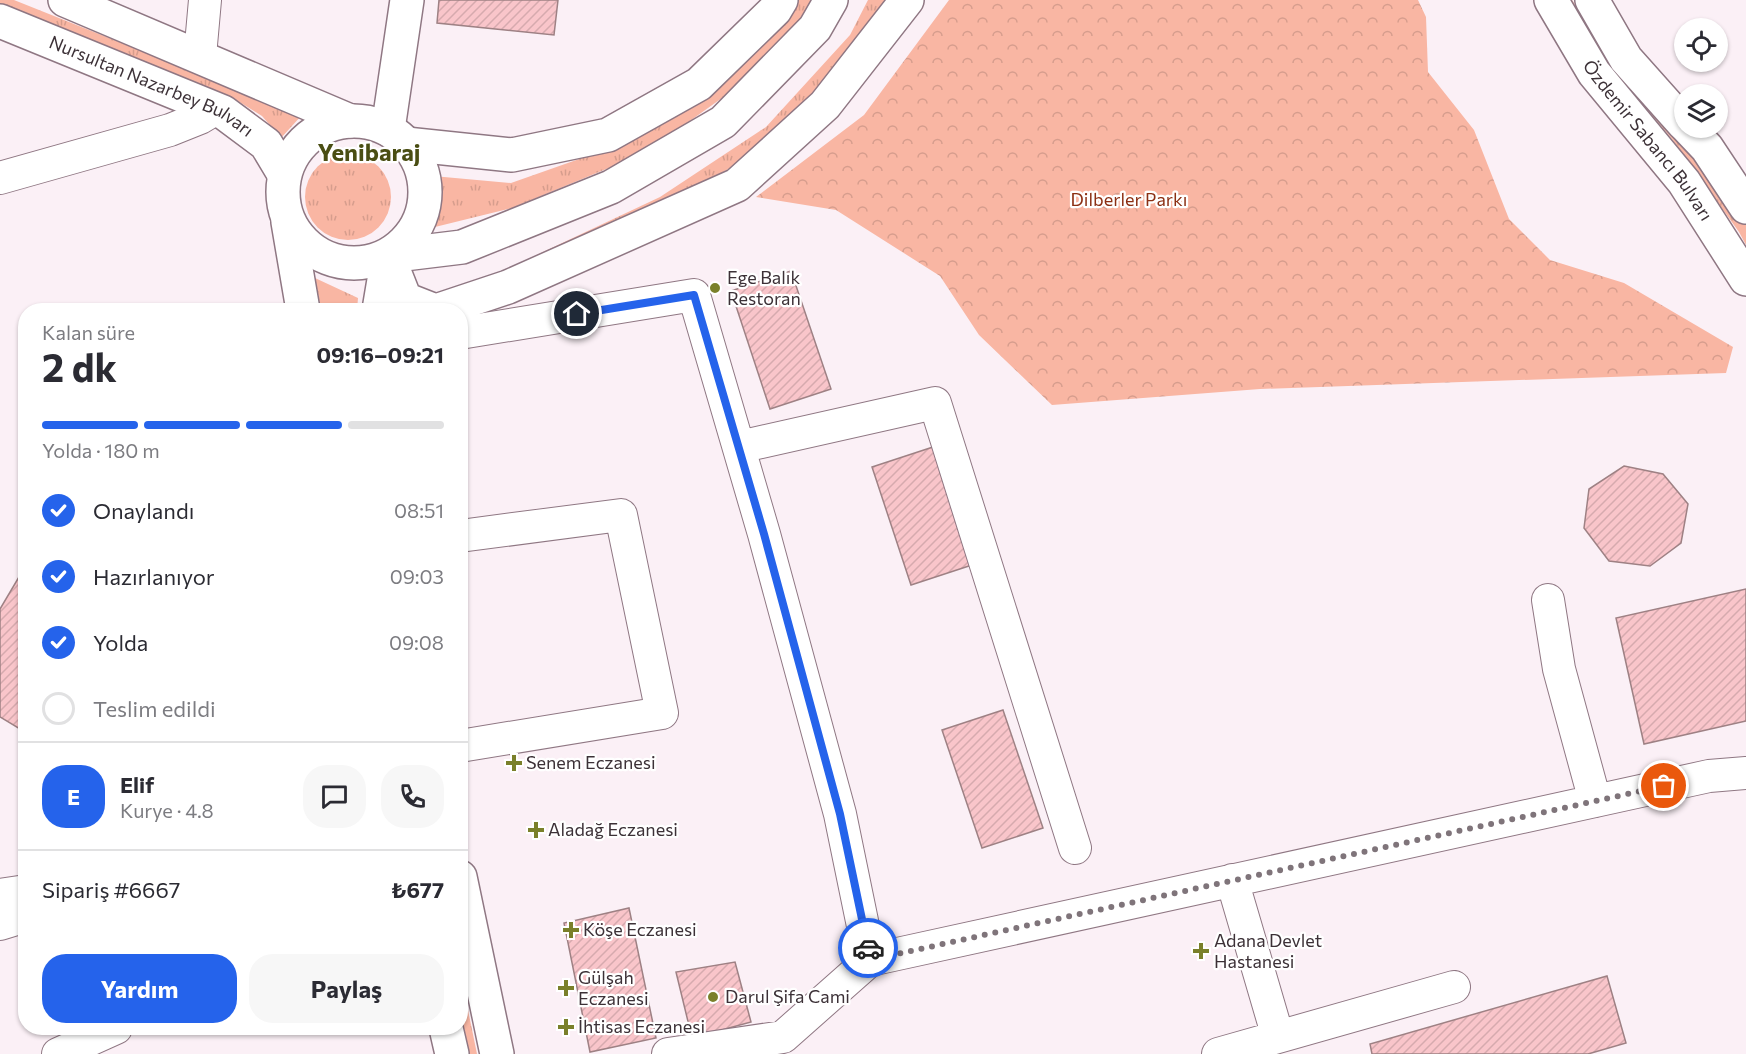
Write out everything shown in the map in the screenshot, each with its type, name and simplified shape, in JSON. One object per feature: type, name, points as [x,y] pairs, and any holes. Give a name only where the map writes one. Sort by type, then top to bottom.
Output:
[{"type":"main road","points":[[65,0],[350,121]]},
{"type":"main road","points":[[380,303],[388,256],[407,241],[420,221],[426,199],[424,176],[415,154],[397,136],[407,0]]},
{"type":"main road","points":[[302,303],[287,214],[282,198],[284,174],[295,153],[311,135],[332,124],[356,121],[397,136],[512,155],[608,135],[699,84],[775,10],[781,0]]},
{"type":"main road","points":[[287,214],[288,221],[302,241],[320,256],[343,263],[366,263],[388,256],[462,247],[611,187],[723,122],[815,28],[831,0]]},
{"type":"main road","points":[[460,303],[508,287],[737,185],[825,105],[907,0]]},
{"type":"main road","name":"Özdemir Sabancı Bulvarı","points":[[1551,0],[1594,73],[1684,182],[1746,279]]},
{"type":"main road","name":"Özdemir Sabancı Bulvarı","points":[[1592,0],[1626,59],[1674,113]]},
{"type":"main road","name":"Nursultan Nazarbey Bulvarı","points":[[0,21],[223,112],[266,144],[284,174]]},
{"type":"main road","points":[[1698,138],[1707,148],[1746,207]]},
{"type":"main road","points":[[388,256],[405,299],[415,303]]},
{"type":"main road","points":[[468,915],[497,1054]]},
{"type":"main road","points":[[448,1035],[452,1054]]},
{"type":"street","points":[[200,56],[205,0]]},
{"type":"street","points":[[0,178],[170,130],[200,118],[215,109]]},
{"type":"street","points":[[468,332],[694,295],[764,534],[840,814],[870,960]]},
{"type":"street","points":[[739,447],[935,403],[1075,848]]},
{"type":"street","points":[[468,535],[621,515],[662,713],[468,745]]},
{"type":"street","points":[[1548,600],[1559,669],[1595,801]]},
{"type":"street","points":[[668,1054],[783,1037],[870,960],[1709,776],[1746,773]]},
{"type":"street","points":[[1232,880],[1278,1037]]},
{"type":"street","points":[[0,895],[18,892]]},
{"type":"street","points":[[0,924],[18,918]]},
{"type":"street","points":[[1218,1054],[1454,987]]},
{"type":"street","points":[[58,1054],[100,1035]]},
{"type":"green space","points":[[0,0],[14,0],[302,115],[281,138],[262,116],[233,98],[0,4]]},
{"type":"green space","points":[[797,0],[815,0],[806,14],[743,83],[645,153],[512,208],[435,227],[433,176],[511,183],[636,139],[733,73]]},
{"type":"green space","points":[[868,0],[893,0],[861,45],[765,147],[670,204],[512,275],[509,268],[660,197],[766,127],[850,35]]},
{"type":"green space","name":"Dilberler Parkı","points":[[949,0],[1418,0],[1426,17],[1428,72],[1474,130],[1509,219],[1550,260],[1624,283],[1733,347],[1726,373],[1260,389],[1052,405],[979,335],[940,276],[836,210],[756,197],[864,115]]},
{"type":"green space","points":[[1567,0],[1572,0],[1613,60],[1674,127],[1674,138],[1683,138],[1746,223],[1746,245],[1672,139],[1607,63]]},
{"type":"green space","points":[[348,154],[372,161],[384,173],[391,197],[384,221],[372,233],[348,240],[324,233],[312,221],[305,197],[312,173],[324,161]]},
{"type":"green space","points":[[315,278],[358,298],[358,303],[320,303]]},
{"type":"green space","points":[[468,1010],[477,1054],[469,1054],[465,1035],[468,1035]]},
{"type":"building","points":[[439,0],[558,0],[554,35],[437,23]]},
{"type":"building","points":[[791,271],[831,389],[770,409],[731,291]]},
{"type":"building","points":[[933,447],[972,565],[911,585],[872,467]]},
{"type":"building","points":[[1624,466],[1663,474],[1688,504],[1681,543],[1650,566],[1609,561],[1584,528],[1589,489]]},
{"type":"building","points":[[18,579],[18,728],[0,717],[0,609]]},
{"type":"building","points":[[1746,589],[1746,721],[1644,744],[1616,618]]},
{"type":"building","points":[[1003,710],[1043,828],[982,848],[942,730]]},
{"type":"building","points":[[629,908],[656,1038],[590,1052],[564,923]]},
{"type":"building","name":"Darul Şifa Cami","points":[[735,962],[751,1022],[692,1038],[676,972]]},
{"type":"building","points":[[1607,976],[1626,1043],[1588,1054],[1372,1054],[1370,1044]]},
{"type":"way so far","points":[[868,948],[870,960],[1664,786]]},
{"type":"place","name":"Ege Balık Restoran","points":[[715,288]]},
{"type":"place","name":"Senem Eczanesi","points":[[514,763]]},
{"type":"place","name":"Aladağ Eczanesi","points":[[536,830]]},
{"type":"place","name":"Köşe Eczanesi","points":[[571,930]]},
{"type":"place","name":"Adana Devlet Hastanesi","points":[[1201,951]]},
{"type":"place","name":"Gülşah Eczanesi","points":[[566,988]]},
{"type":"place","name":"Darul Şifa Cami","points":[[713,997]]},
{"type":"place","name":"İhtisas Eczanesi","points":[[566,1027]]},
{"type":"district","name":"Yenibaraj","points":[[369,153]]},
{"type":"route","points":[[577,314],[694,295],[764,534],[840,814],[868,948]]}]
